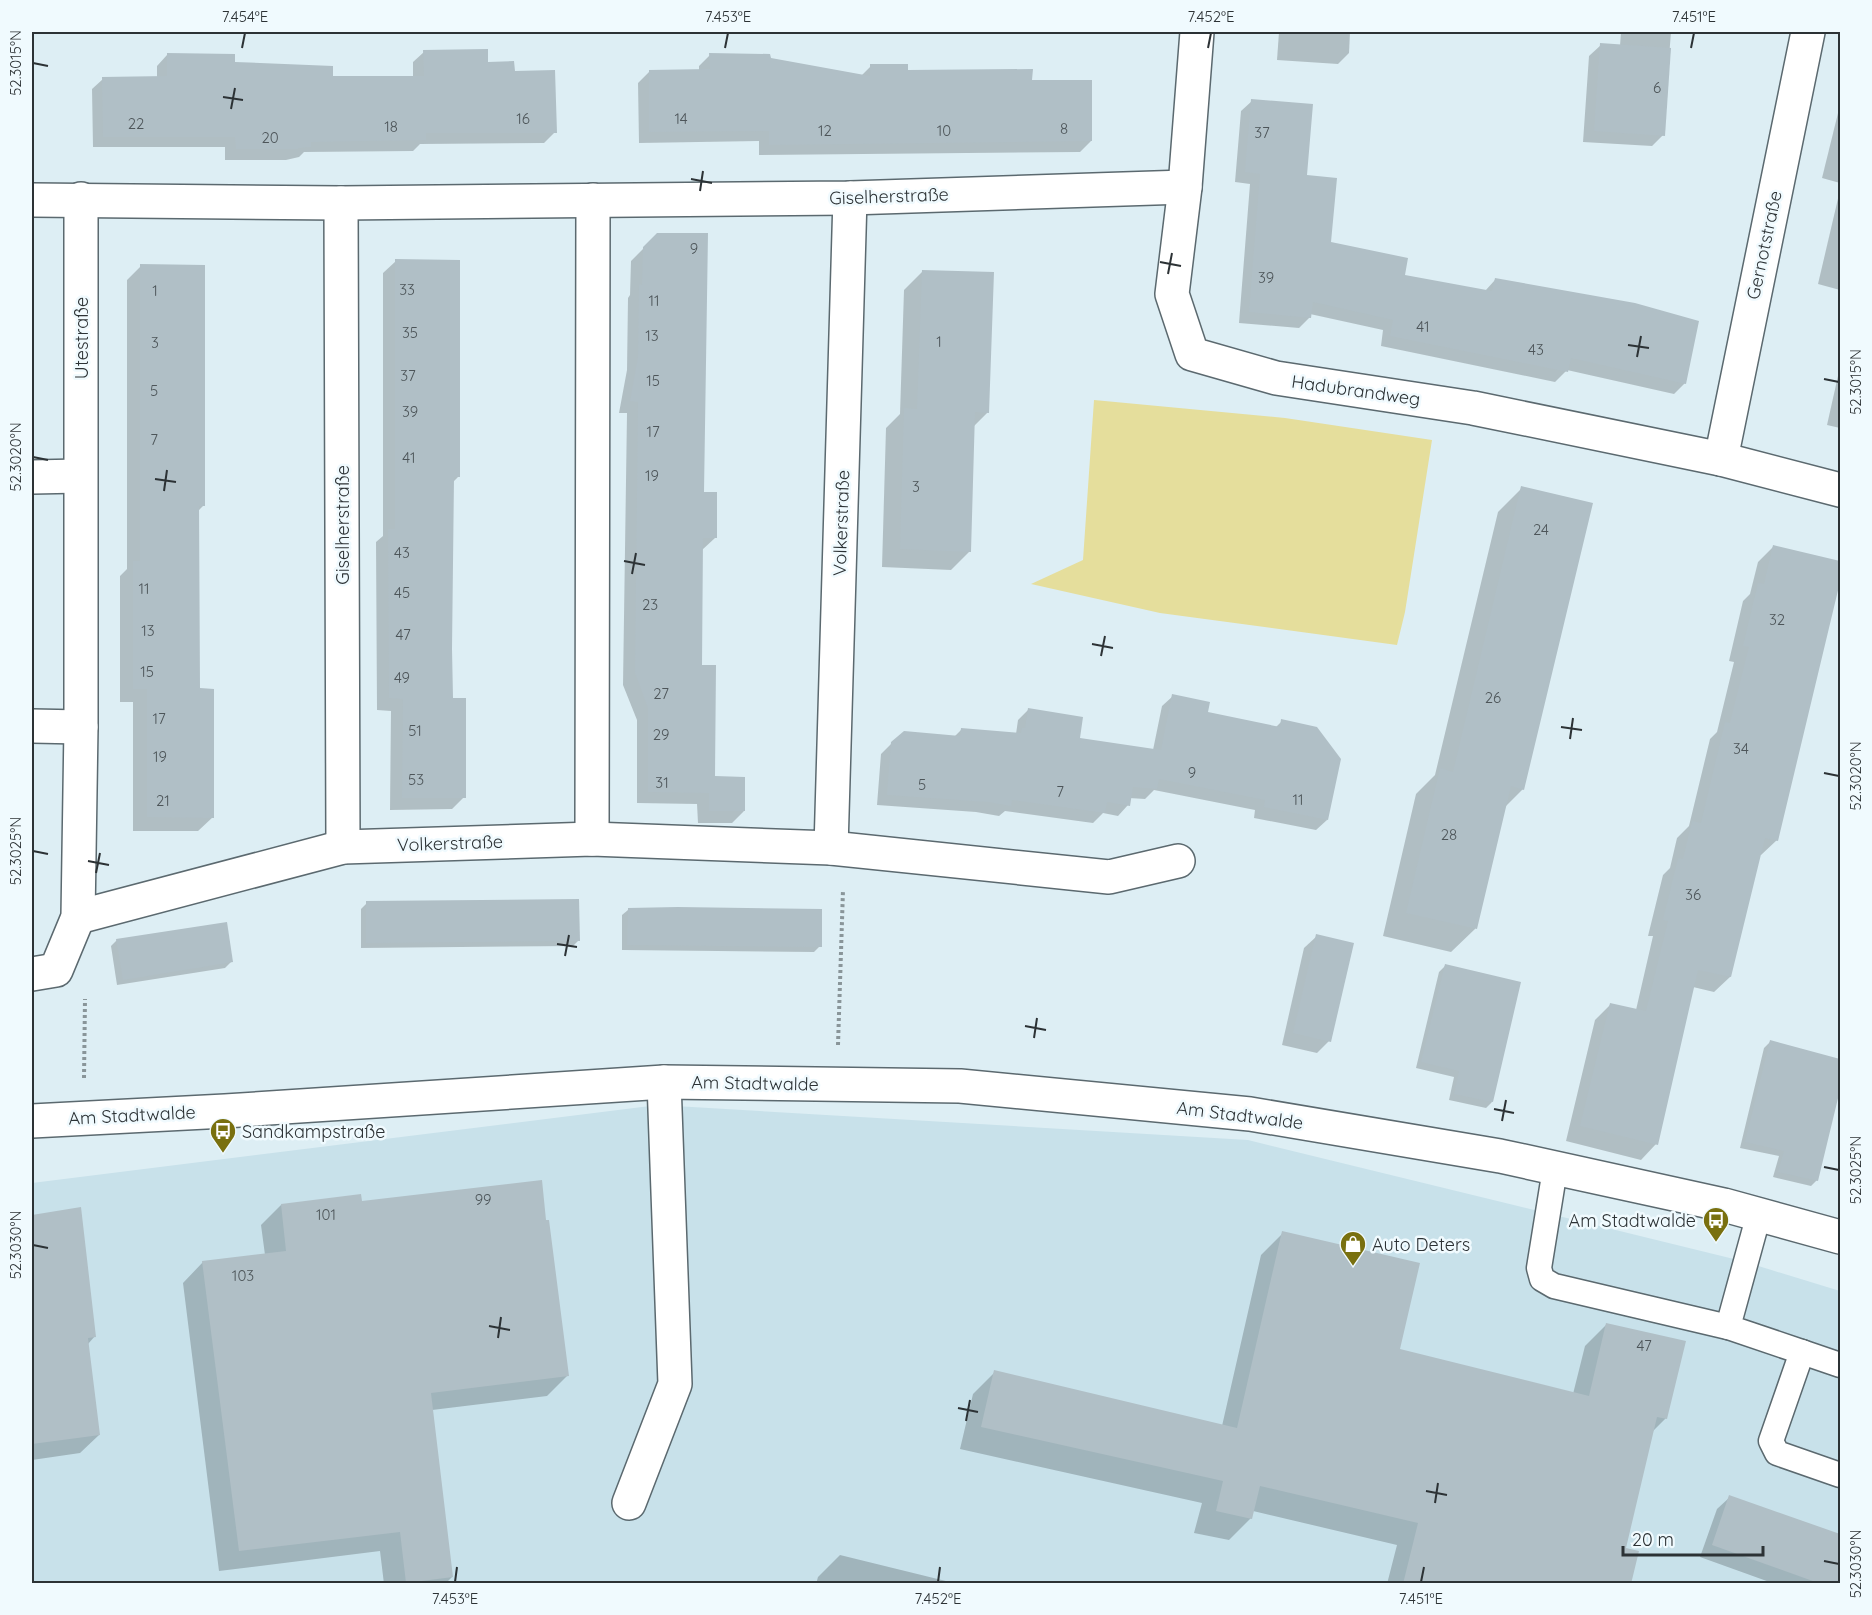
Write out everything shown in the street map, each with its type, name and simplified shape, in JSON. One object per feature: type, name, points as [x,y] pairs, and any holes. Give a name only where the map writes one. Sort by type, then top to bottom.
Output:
[{"type":"street","name":"Hadubrandweg","points":[[1197,32],[1185,187],[1172,294],[1192,354],[1276,378],[1473,408],[1721,459],[1840,490]]},
{"type":"street","name":"Gernotstraße","points":[[1721,459],[1808,32]]},
{"type":"street","name":"Giselherstraße","points":[[32,200],[341,203],[850,198],[1185,187]]},
{"type":"street","name":"Volkerstraße","points":[[838,849],[850,198]]},
{"type":"street","name":"Utestraße","points":[[45,968],[78,917],[81,727],[81,199]]},
{"type":"street","points":[[592,839],[593,200]]},
{"type":"street","name":"Giselherstraße","points":[[341,203],[343,847]]},
{"type":"street","points":[[32,477],[80,476]]},
{"type":"street","points":[[32,726],[81,727]]},
{"type":"street","name":"Volkerstraße","points":[[78,917],[343,847],[592,839],[838,849],[1109,877],[1178,861]]},
{"type":"street","points":[[629,1503],[675,1384],[663,1082]]},
{"type":"street","name":"Am Stadtwalde","points":[[32,1121],[225,1111],[663,1082],[960,1086],[1250,1114],[1500,1156],[1759,1214],[1840,1237]]},
{"type":"lane","points":[[1555,1169],[1539,1268],[1542,1279],[1554,1286],[1728,1327],[1840,1365]]},
{"type":"lane","points":[[1728,1327],[1759,1214]]},
{"type":"lane","points":[[1802,1352],[1771,1441],[1777,1453],[1840,1475]]},
{"type":"path","points":[[837,1084],[838,849]]},
{"type":"path","points":[[45,968],[86,976],[84,1076],[79,1118]]},
{"type":"shaded area","points":[[1094,400],[1285,418],[1432,440],[1405,612],[1397,645],[1160,613],[1031,584],[1083,560]]},
{"type":"shaded area","points":[[658,1105],[1248,1140],[1742,1261],[1840,1291],[1840,1583],[32,1583],[32,1183]]},
{"type":"building","points":[[1600,43],[1671,48],[1665,136],[1594,131]]},
{"type":"building","points":[[488,49],[488,62],[514,61],[515,71],[555,70],[557,133],[426,133],[426,140],[311,142],[311,147],[298,149],[236,149],[235,137],[103,137],[102,77],[167,76],[167,53],[235,54],[235,62],[333,66],[333,76],[424,76],[423,50]]},
{"type":"building","points":[[709,53],[770,54],[771,58],[870,76],[870,64],[908,64],[908,70],[1033,69],[1032,80],[1092,80],[1092,141],[769,145],[769,131],[649,132],[649,70],[710,69]]},
{"type":"building","points":[[1251,99],[1313,104],[1307,175],[1337,178],[1331,242],[1408,258],[1405,275],[1492,291],[1495,278],[1635,303],[1699,321],[1686,384],[1571,358],[1568,372],[1390,336],[1393,320],[1313,302],[1311,318],[1249,312],[1260,174],[1245,172]]},
{"type":"building","points":[[657,233],[708,233],[704,492],[717,492],[717,538],[703,538],[702,665],[716,665],[715,776],[745,777],[745,811],[709,811],[709,793],[648,792],[648,708],[635,673],[638,402],[630,401],[638,357],[639,284],[642,285],[643,247]]},
{"type":"building","points":[[395,259],[460,260],[460,477],[454,477],[452,649],[453,698],[466,698],[466,798],[402,798],[403,699],[389,698],[388,529],[395,529]]},
{"type":"building","points":[[140,264],[205,265],[205,506],[199,506],[200,688],[214,689],[214,818],[147,817],[147,689],[133,689],[133,561],[140,561]]},
{"type":"building","points":[[922,270],[994,272],[989,413],[975,412],[971,552],[900,549],[904,408],[917,409]]},
{"type":"building","points":[[1521,486],[1593,503],[1524,790],[1511,786],[1477,929],[1406,913],[1440,768],[1453,772]]},
{"type":"building","points":[[1773,545],[1840,561],[1840,582],[1778,841],[1765,838],[1731,977],[1698,970],[1658,1145],[1580,1126],[1610,1003],[1646,1011],[1668,921],[1663,920],[1678,858],[1683,859],[1692,821],[1701,823],[1725,722],[1730,723],[1749,647],[1743,646],[1758,583],[1764,584]]},
{"type":"building","points":[[1172,694],[1210,702],[1208,712],[1280,727],[1281,719],[1317,727],[1341,759],[1328,820],[1264,807],[1265,800],[1159,779],[1157,789],[1133,787],[1130,806],[1107,802],[1105,813],[1012,800],[1011,806],[988,802],[887,795],[891,742],[904,731],[960,736],[961,728],[1021,733],[1022,728],[1025,728],[1028,708],[1083,717],[1080,738],[1161,750]]},
{"type":"building","points":[[579,899],[580,941],[366,943],[366,901]]},
{"type":"building","points":[[628,908],[822,909],[822,947],[627,945]]},
{"type":"building","points":[[227,922],[233,962],[123,980],[116,939]]},
{"type":"building","points":[[1316,934],[1354,943],[1331,1042],[1293,1033]]},
{"type":"building","points":[[1445,964],[1521,982],[1493,1102],[1454,1094],[1459,1071],[1421,1062]]},
{"type":"building","points":[[1770,1040],[1840,1059],[1840,1090],[1818,1181],[1778,1172],[1784,1151],[1745,1142]]},
{"type":"building","points":[[542,1180],[569,1376],[431,1393],[453,1577],[406,1583],[400,1532],[239,1551],[202,1261],[286,1251],[281,1204],[361,1194],[362,1201]]},
{"type":"building","points":[[81,1207],[96,1337],[88,1338],[100,1435],[32,1444],[32,1215]]},
{"type":"building","points":[[1282,1231],[1420,1263],[1400,1349],[1589,1396],[1606,1323],[1686,1341],[1667,1419],[1657,1417],[1626,1548],[1639,1551],[1631,1584],[1403,1584],[1418,1523],[1260,1486],[1252,1519],[1216,1511],[1223,1481],[981,1427],[994,1370],[1237,1428]]},
{"type":"building","points":[[1729,1495],[1840,1534],[1840,1584],[1821,1584],[1712,1545]]},
{"type":"place","name":"Sandkampstraße","points":[[223,1154]]},
{"type":"place","name":"Am Stadtwalde","points":[[1716,1243]]},
{"type":"place","name":"Auto Deters","points":[[1353,1267]]}]
